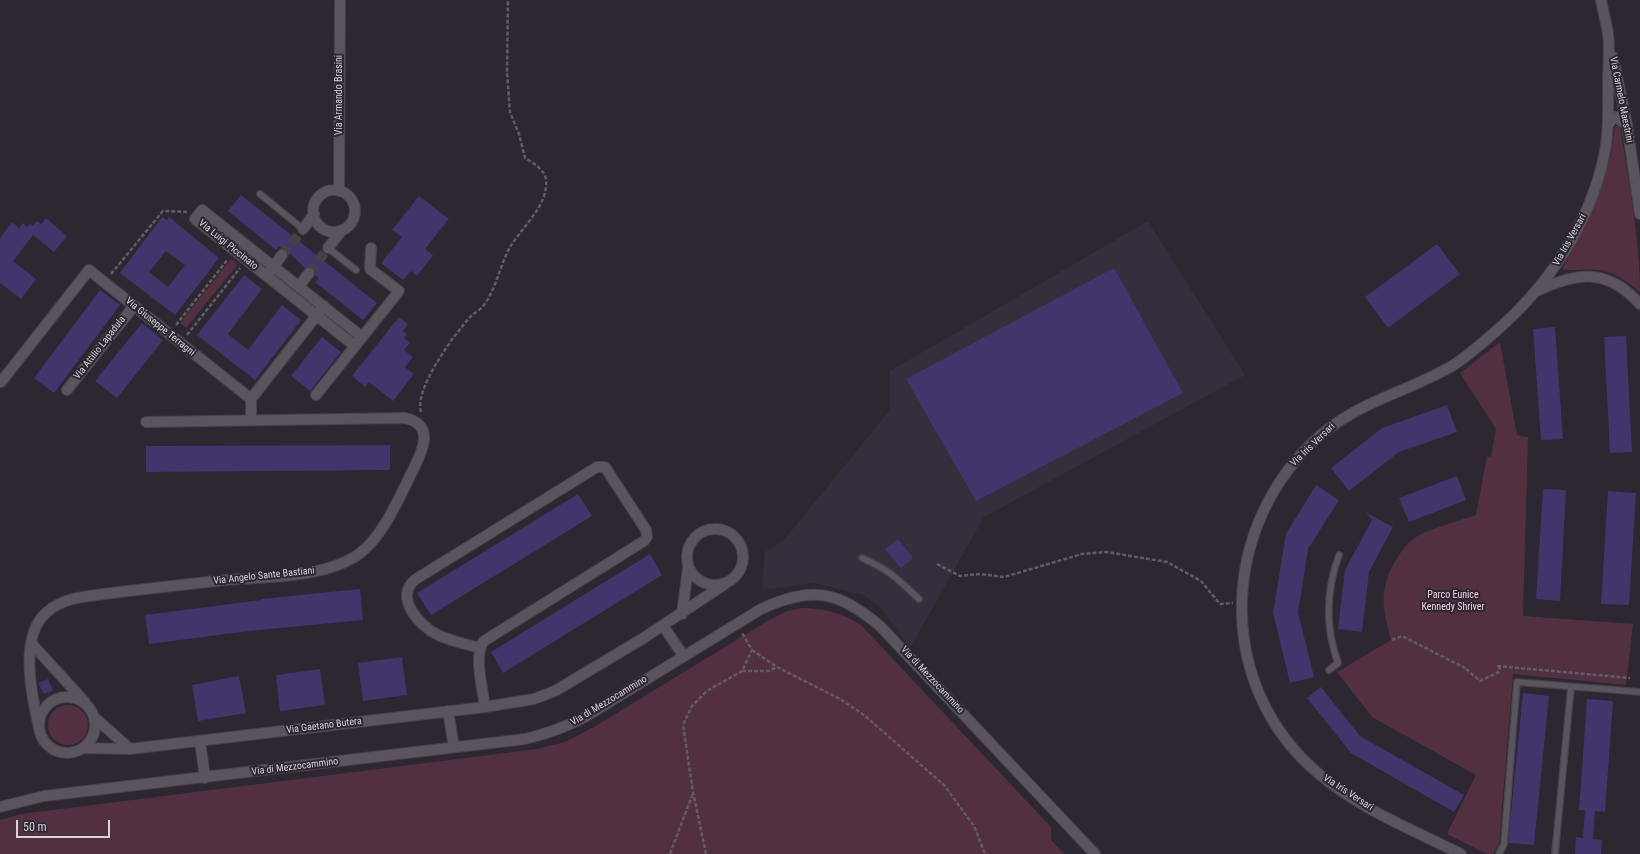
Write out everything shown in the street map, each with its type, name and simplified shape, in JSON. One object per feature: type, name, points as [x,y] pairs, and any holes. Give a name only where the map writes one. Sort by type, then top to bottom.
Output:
[{"type":"street","name":"Via Armando Brasini","points":[[339,190],[340,0]]},
{"type":"street","name":"Via Iris Versari","points":[[1461,854],[1389,818],[1341,790],[1314,770],[1293,747],[1267,707],[1250,666],[1242,622],[1244,571],[1255,529],[1269,498],[1286,472],[1320,436],[1337,422],[1358,409],[1457,363],[1502,326],[1539,290],[1572,237],[1586,210],[1604,157],[1608,126],[1608,34],[1601,0]]},
{"type":"street","name":"Via Carmelo Maestrini","points":[[1608,34],[1627,125],[1640,214]]},
{"type":"street","points":[[1608,126],[1612,119],[1616,117],[1627,125]]},
{"type":"street","points":[[328,248],[342,230],[352,221],[355,209],[350,197],[339,190],[326,192],[320,195],[316,201],[314,214],[316,220],[324,229],[330,231],[342,230]]},
{"type":"street","name":"Via Luigi Piccinato","points":[[355,346],[195,219],[202,210],[362,337]]},
{"type":"street","points":[[303,229],[314,214]]},
{"type":"street","points":[[235,250],[242,241]]},
{"type":"street","points":[[316,396],[399,291],[370,269],[371,248]]},
{"type":"street","points":[[266,276],[282,255]]},
{"type":"street","name":"Via Giuseppe Terragni","points":[[0,382],[89,270],[251,399]]},
{"type":"street","points":[[299,286],[309,273]]},
{"type":"street","points":[[1539,290],[1564,279],[1578,276],[1593,277],[1617,285],[1629,293],[1640,304]]},
{"type":"street","name":"Via Attilio Lapadula","points":[[67,390],[134,306]]},
{"type":"street","points":[[251,420],[251,399],[324,306]]},
{"type":"street","name":"Via Angelo Sante Bastiani","points":[[39,728],[30,683],[29,660],[34,630],[42,616],[56,605],[68,600],[167,586],[309,572],[347,561],[369,545],[380,531],[413,470],[424,442],[424,435],[420,427],[416,423],[405,418],[146,422]]},
{"type":"street","points":[[479,648],[443,637],[425,626],[415,615],[409,604],[406,595],[410,585],[598,467],[605,467],[646,530],[646,539],[489,637],[479,648],[485,707]]},
{"type":"street","points":[[682,614],[688,568],[686,557],[688,546],[693,539],[702,531],[720,529],[730,533],[738,540],[743,551],[744,560],[741,568],[735,578],[726,584],[715,586],[704,584],[694,577],[688,568]]},
{"type":"street","name":"Via Gaetano Butera","points":[[84,748],[130,749],[485,707],[546,696],[663,626],[726,584]]},
{"type":"street","name":"Via di Mezzocammino","points":[[0,807],[44,796],[525,739],[556,731],[585,717],[683,655],[761,609],[779,601],[798,596],[829,596],[855,606],[880,626],[1095,854]]},
{"type":"street","points":[[663,626],[683,655]]},
{"type":"street","points":[[32,644],[88,706],[94,717],[130,749]]},
{"type":"street","points":[[88,706],[73,698],[56,699],[43,711],[39,728],[42,738],[48,746],[56,751],[70,753],[84,748],[90,742],[94,734],[94,717]]},
{"type":"street","points":[[448,711],[454,747]]},
{"type":"street","points":[[200,741],[205,778]]},
{"type":"lane","points":[[260,194],[303,229]]},
{"type":"lane","points":[[328,248],[356,270]]},
{"type":"lane","points":[[1329,670],[1338,663],[1328,624],[1327,611],[1339,555]]},
{"type":"lane","points":[[862,558],[883,567],[919,599]]},
{"type":"lane","points":[[1499,854],[1504,844],[1517,682],[1640,692]]},
{"type":"lane","points":[[1554,854],[1571,687]]},
{"type":"path","points":[[422,415],[420,410],[424,388],[433,367],[472,316],[484,306],[510,248],[537,209],[545,193],[546,177],[540,169],[524,158],[519,134],[510,112],[507,72],[508,0]]},
{"type":"path","points":[[105,282],[163,210],[186,212],[195,219]]},
{"type":"path","points":[[169,334],[235,250]]},
{"type":"path","points":[[181,343],[246,260]]},
{"type":"path","points":[[937,564],[960,576],[980,574],[1004,577],[1082,554],[1107,552],[1167,562],[1201,581],[1220,604]]},
{"type":"path","points":[[737,623],[752,650],[777,667],[840,699],[864,715],[944,785],[974,826],[985,854]]},
{"type":"path","points":[[1392,640],[1402,636],[1467,669]]},
{"type":"path","points":[[742,671],[752,650]]},
{"type":"path","points":[[1463,667],[1480,681],[1498,672],[1499,666],[1630,678]]},
{"type":"path","points":[[706,854],[693,792],[683,725],[692,706],[707,691],[742,671],[769,671],[777,667]]},
{"type":"path","points":[[670,854],[693,792]]},
{"type":"shaded area","points":[[1148,221],[1245,375],[984,517],[910,648],[880,607],[863,595],[815,583],[762,590],[765,552],[784,540],[890,410],[890,371]]},
{"type":"green space","points":[[1618,125],[1620,126],[1633,209],[1638,251],[1640,292],[1621,278],[1605,271],[1562,269],[1593,209],[1611,155],[1615,127]]},
{"type":"green space","points":[[231,259],[238,264],[186,328],[180,323]]},
{"type":"green space","name":"Parco Eunice Kennedy Shriver","points":[[1500,342],[1517,435],[1528,437],[1523,616],[1633,624],[1626,685],[1513,674],[1499,844],[1493,854],[1487,854],[1447,834],[1476,775],[1372,717],[1337,672],[1391,640],[1384,606],[1385,587],[1392,566],[1406,545],[1416,537],[1430,530],[1476,515],[1487,456],[1491,457],[1496,429],[1460,373]]},
{"type":"green space","points":[[802,608],[833,612],[847,617],[861,625],[1051,827],[1051,840],[1064,854],[0,854],[0,820],[21,814],[537,749],[565,742],[594,727],[769,620],[788,611]]},
{"type":"green space","points":[[72,705],[79,708],[85,714],[88,725],[87,733],[79,742],[72,745],[64,745],[57,742],[49,733],[48,721],[51,714],[60,706]]},
{"type":"building","points":[[241,195],[377,303],[363,320],[315,282],[319,278],[315,275],[313,268],[305,268],[286,250],[279,246],[276,250],[228,211]]},
{"type":"building","points":[[419,196],[449,219],[425,249],[433,255],[417,276],[411,271],[403,280],[381,263],[402,237],[392,230]]},
{"type":"building","points":[[162,217],[167,220],[169,217],[219,258],[175,315],[120,273]],"holes":[[[166,251],[185,265],[168,287],[149,272]]]},
{"type":"building","points":[[46,218],[67,236],[54,252],[33,235],[13,261],[36,279],[21,299],[0,283],[0,238],[12,222],[19,228],[23,223],[27,227],[30,224],[32,226],[37,221],[41,224]]},
{"type":"building","points":[[1437,244],[1460,274],[1388,328],[1365,297]]},
{"type":"building","points":[[1114,268],[1183,393],[976,501],[906,379]]},
{"type":"building","points":[[244,275],[262,289],[228,334],[248,350],[282,305],[301,320],[255,380],[197,335]]},
{"type":"building","points":[[100,290],[120,305],[54,393],[34,378]]},
{"type":"building","points":[[399,317],[408,324],[403,331],[407,334],[404,338],[410,343],[404,350],[413,357],[405,367],[414,374],[393,401],[369,382],[365,387],[352,376]]},
{"type":"building","points":[[142,323],[163,340],[117,398],[95,381]]},
{"type":"building","points":[[1555,327],[1563,439],[1541,440],[1533,329]]},
{"type":"building","points":[[1626,336],[1632,452],[1610,453],[1604,337]]},
{"type":"building","points":[[322,337],[341,352],[310,391],[291,376]]},
{"type":"building","points":[[1447,405],[1457,432],[1399,452],[1349,491],[1331,468],[1382,428]]},
{"type":"building","points":[[390,445],[390,470],[146,472],[146,446]]},
{"type":"building","points":[[1457,476],[1466,500],[1409,522],[1399,498]]},
{"type":"building","points":[[1316,485],[1339,500],[1308,549],[1298,613],[1314,677],[1290,683],[1273,613],[1286,534]]},
{"type":"building","points":[[1543,489],[1566,490],[1560,601],[1536,599]]},
{"type":"building","points":[[1608,491],[1636,493],[1629,605],[1601,604]]},
{"type":"building","points":[[578,494],[592,516],[431,615],[417,593]]},
{"type":"building","points":[[1365,512],[1393,527],[1369,572],[1362,632],[1338,629],[1345,570],[1372,520]]},
{"type":"building","points":[[898,539],[913,558],[901,568],[885,549]]},
{"type":"building","points":[[650,554],[662,575],[503,673],[491,652]]},
{"type":"building","points":[[360,589],[363,620],[249,631],[149,644],[145,615],[261,599]]},
{"type":"building","points":[[402,657],[407,695],[363,701],[358,663]]},
{"type":"building","points":[[320,669],[325,705],[280,711],[276,675]]},
{"type":"building","points":[[239,676],[246,713],[198,721],[192,685]]},
{"type":"building","points":[[48,679],[53,690],[44,694],[38,683]]},
{"type":"building","points":[[1321,687],[1360,736],[1464,795],[1454,812],[1351,753],[1307,698]]},
{"type":"building","points":[[1523,693],[1549,696],[1534,845],[1508,843]]},
{"type":"building","points":[[1587,699],[1613,701],[1605,812],[1595,811],[1593,839],[1602,840],[1601,854],[1575,854],[1576,837],[1583,838],[1585,810],[1579,810]]},
{"type":"tunnel","points":[[282,255],[303,229]]},
{"type":"tunnel","points":[[309,273],[328,248]]}]
